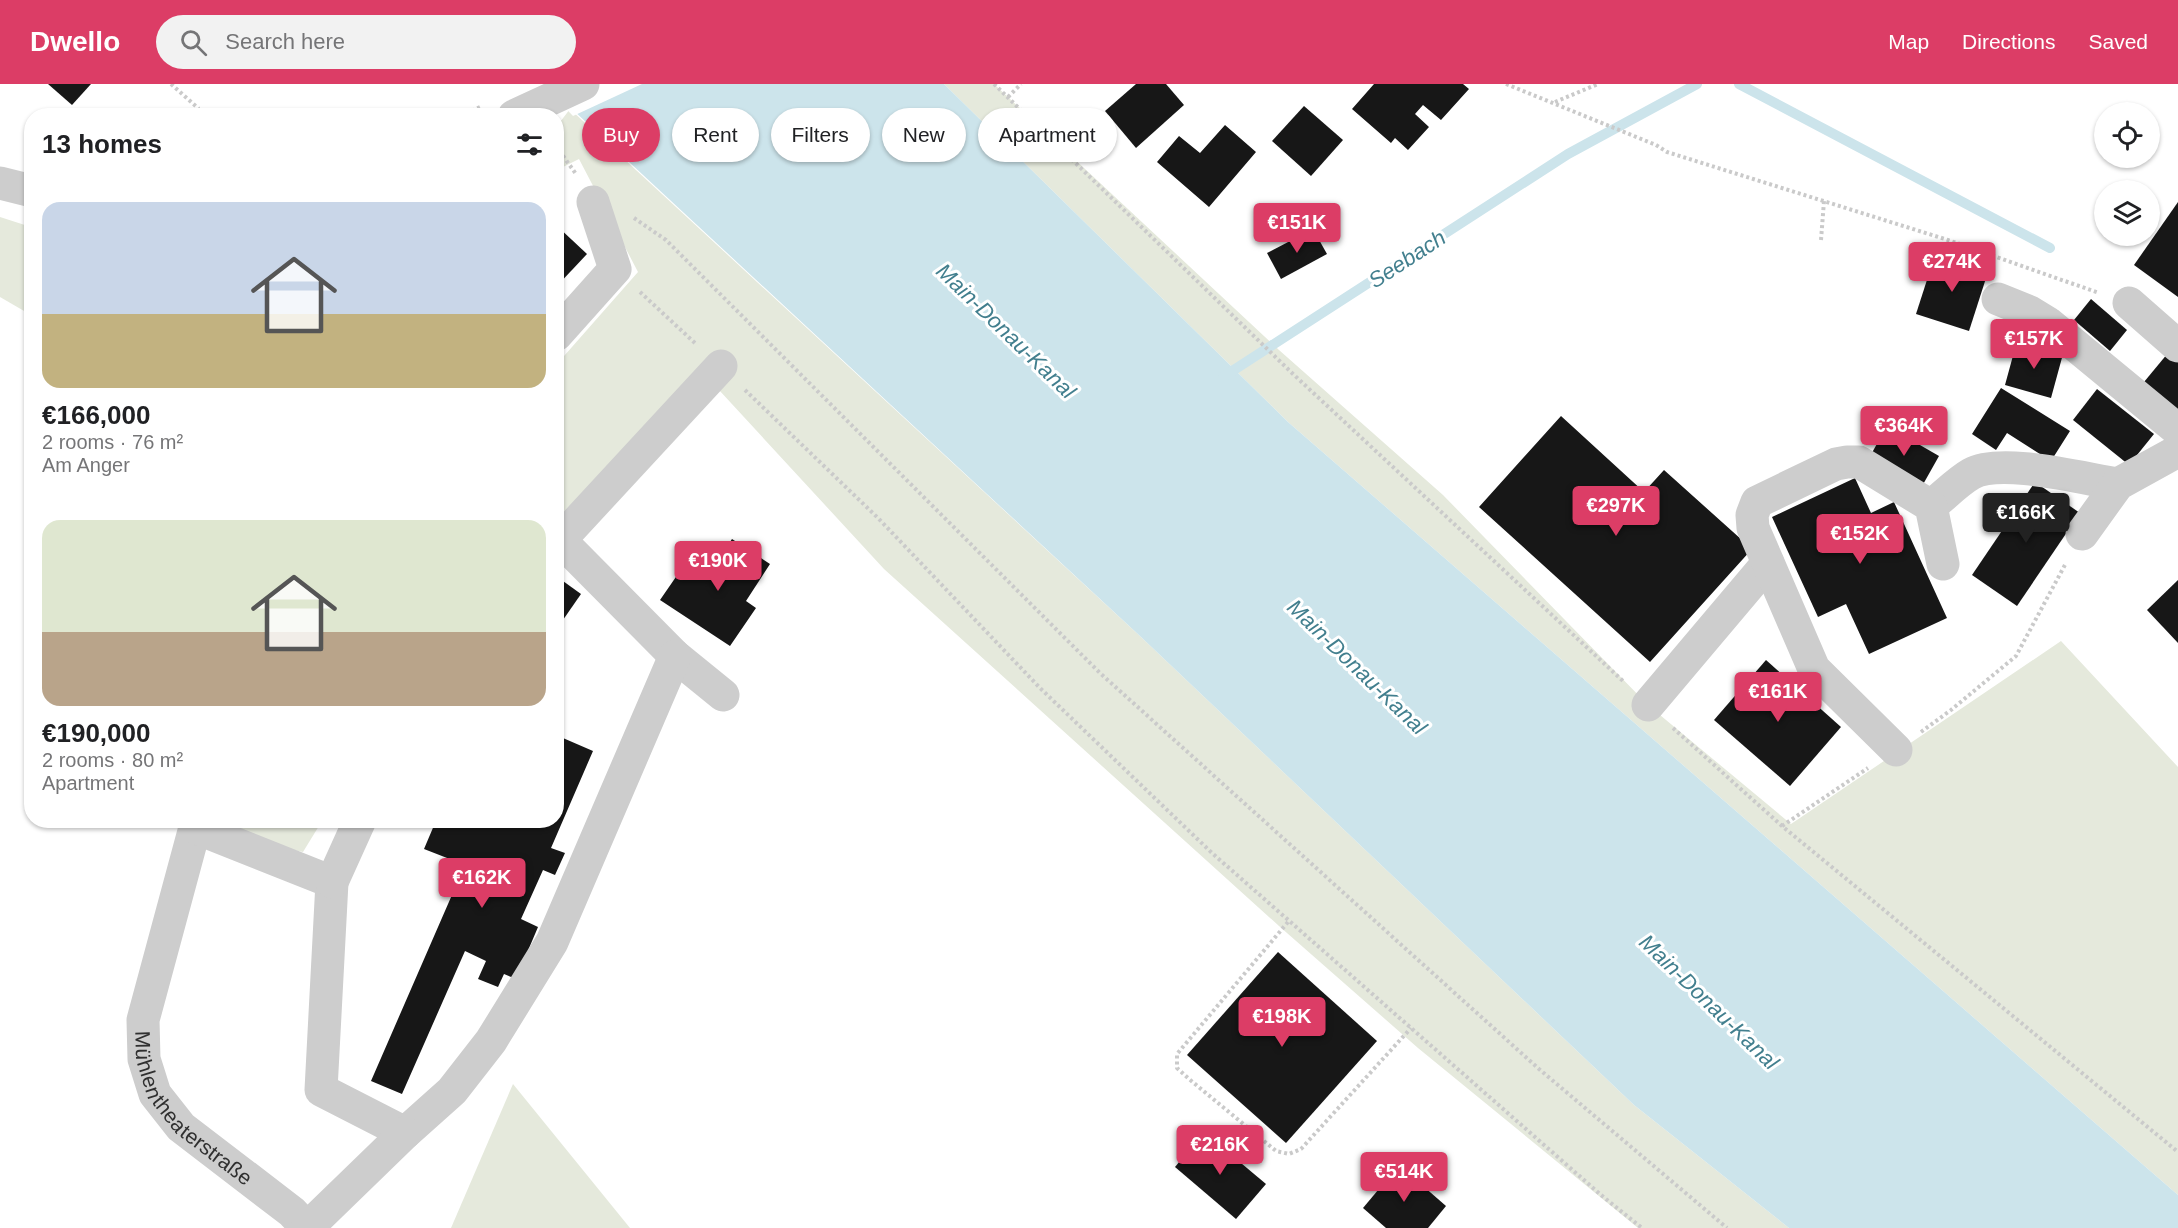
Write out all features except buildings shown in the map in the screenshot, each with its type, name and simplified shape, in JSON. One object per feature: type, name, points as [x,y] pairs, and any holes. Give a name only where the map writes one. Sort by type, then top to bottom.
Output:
[{"type":"street","points":[[531,108],[583,84]]},
{"type":"street","points":[[0,183],[24,189]]},
{"type":"street","points":[[564,326],[615,269],[592,202]]},
{"type":"street","points":[[1998,299],[2030,312],[2048,323],[2178,430]]},
{"type":"street","points":[[2129,303],[2178,346]]},
{"type":"street","points":[[564,535],[721,366]]},
{"type":"street","points":[[2082,534],[2118,484],[2178,451]]},
{"type":"street","points":[[1896,750],[1814,669],[1753,528],[1752,515],[1756,502],[1836,464],[1858,462],[1931,506],[1943,564]]},
{"type":"street","points":[[1931,506],[1972,474],[1991,468],[2011,467],[2118,484]]},
{"type":"street","points":[[564,547],[675,656],[723,696]]},
{"type":"street","points":[[1648,705],[1768,563]]},
{"type":"street","points":[[307,1228],[452,1091],[484,1050],[552,942],[675,656]]},
{"type":"street","name":"Mühlentheaterstraße","points":[[196,828],[143,1020],[144,1059],[155,1094],[181,1127],[292,1212],[307,1228]]},
{"type":"street","points":[[206,828],[332,882]]},
{"type":"street","points":[[356,828],[332,882],[321,1090],[405,1133]]},
{"type":"path","points":[[171,84],[198,108]]},
{"type":"path","points":[[994,84],[1293,374],[1648,705],[1782,826],[2178,1152]]},
{"type":"path","points":[[1008,97],[1021,84]]},
{"type":"path","points":[[1506,84],[1656,145],[1667,152],[1948,240],[2129,303]]},
{"type":"path","points":[[1554,103],[1598,84]]},
{"type":"path","points":[[1821,240],[1824,201]]},
{"type":"path","points":[[592,202],[646,224],[666,240],[1100,673],[1539,1069],[1727,1228]]},
{"type":"path","points":[[615,269],[721,366],[878,518],[1040,688],[1288,922],[1642,1228]]},
{"type":"path","points":[[1782,826],[1896,750],[1951,710],[2016,656],[2082,534]]},
{"type":"path","points":[[1288,922],[1177,1054],[1177,1068],[1189,1079],[1276,1151],[1289,1154],[1301,1149],[1411,1028]]},
{"type":"shaded area","points":[[944,84],[994,84],[1020,108],[978,108],[978,117]]},
{"type":"shaded area","points":[[570,109],[582,120],[582,162],[627,162],[1141,637],[1634,1105],[1789,1228],[1638,1228],[1418,1048],[1279,926],[884,569],[707,377],[564,511],[564,356],[638,272],[579,159],[564,166],[564,117]]},
{"type":"shaded area","points":[[1023,162],[1078,162],[1279,350],[1443,495],[1648,705],[1791,824],[2061,641],[2178,767],[2178,1195],[1288,422]]},
{"type":"shaded area","points":[[0,217],[24,225],[24,311],[0,297]]},
{"type":"shaded area","points":[[185,828],[318,828],[303,852]]},
{"type":"shaded area","points":[[513,1084],[630,1228],[451,1228]]},
{"type":"water","name":"Main-Donau-Kanal","points":[[545,84],[944,84],[978,117],[978,162],[1023,162],[1288,422],[2178,1195],[2178,1228],[1789,1228],[1634,1105],[1141,637],[629,162],[660,162],[660,108],[582,108],[582,118]]},
{"type":"pier","points":[[542,84],[642,84],[590,108],[582,108],[582,112],[573,116]]},
{"type":"waterway","name":"Seebach","points":[[1223,377],[1568,154],[1697,84]]},
{"type":"waterway","points":[[1739,84],[2050,248]]}]
